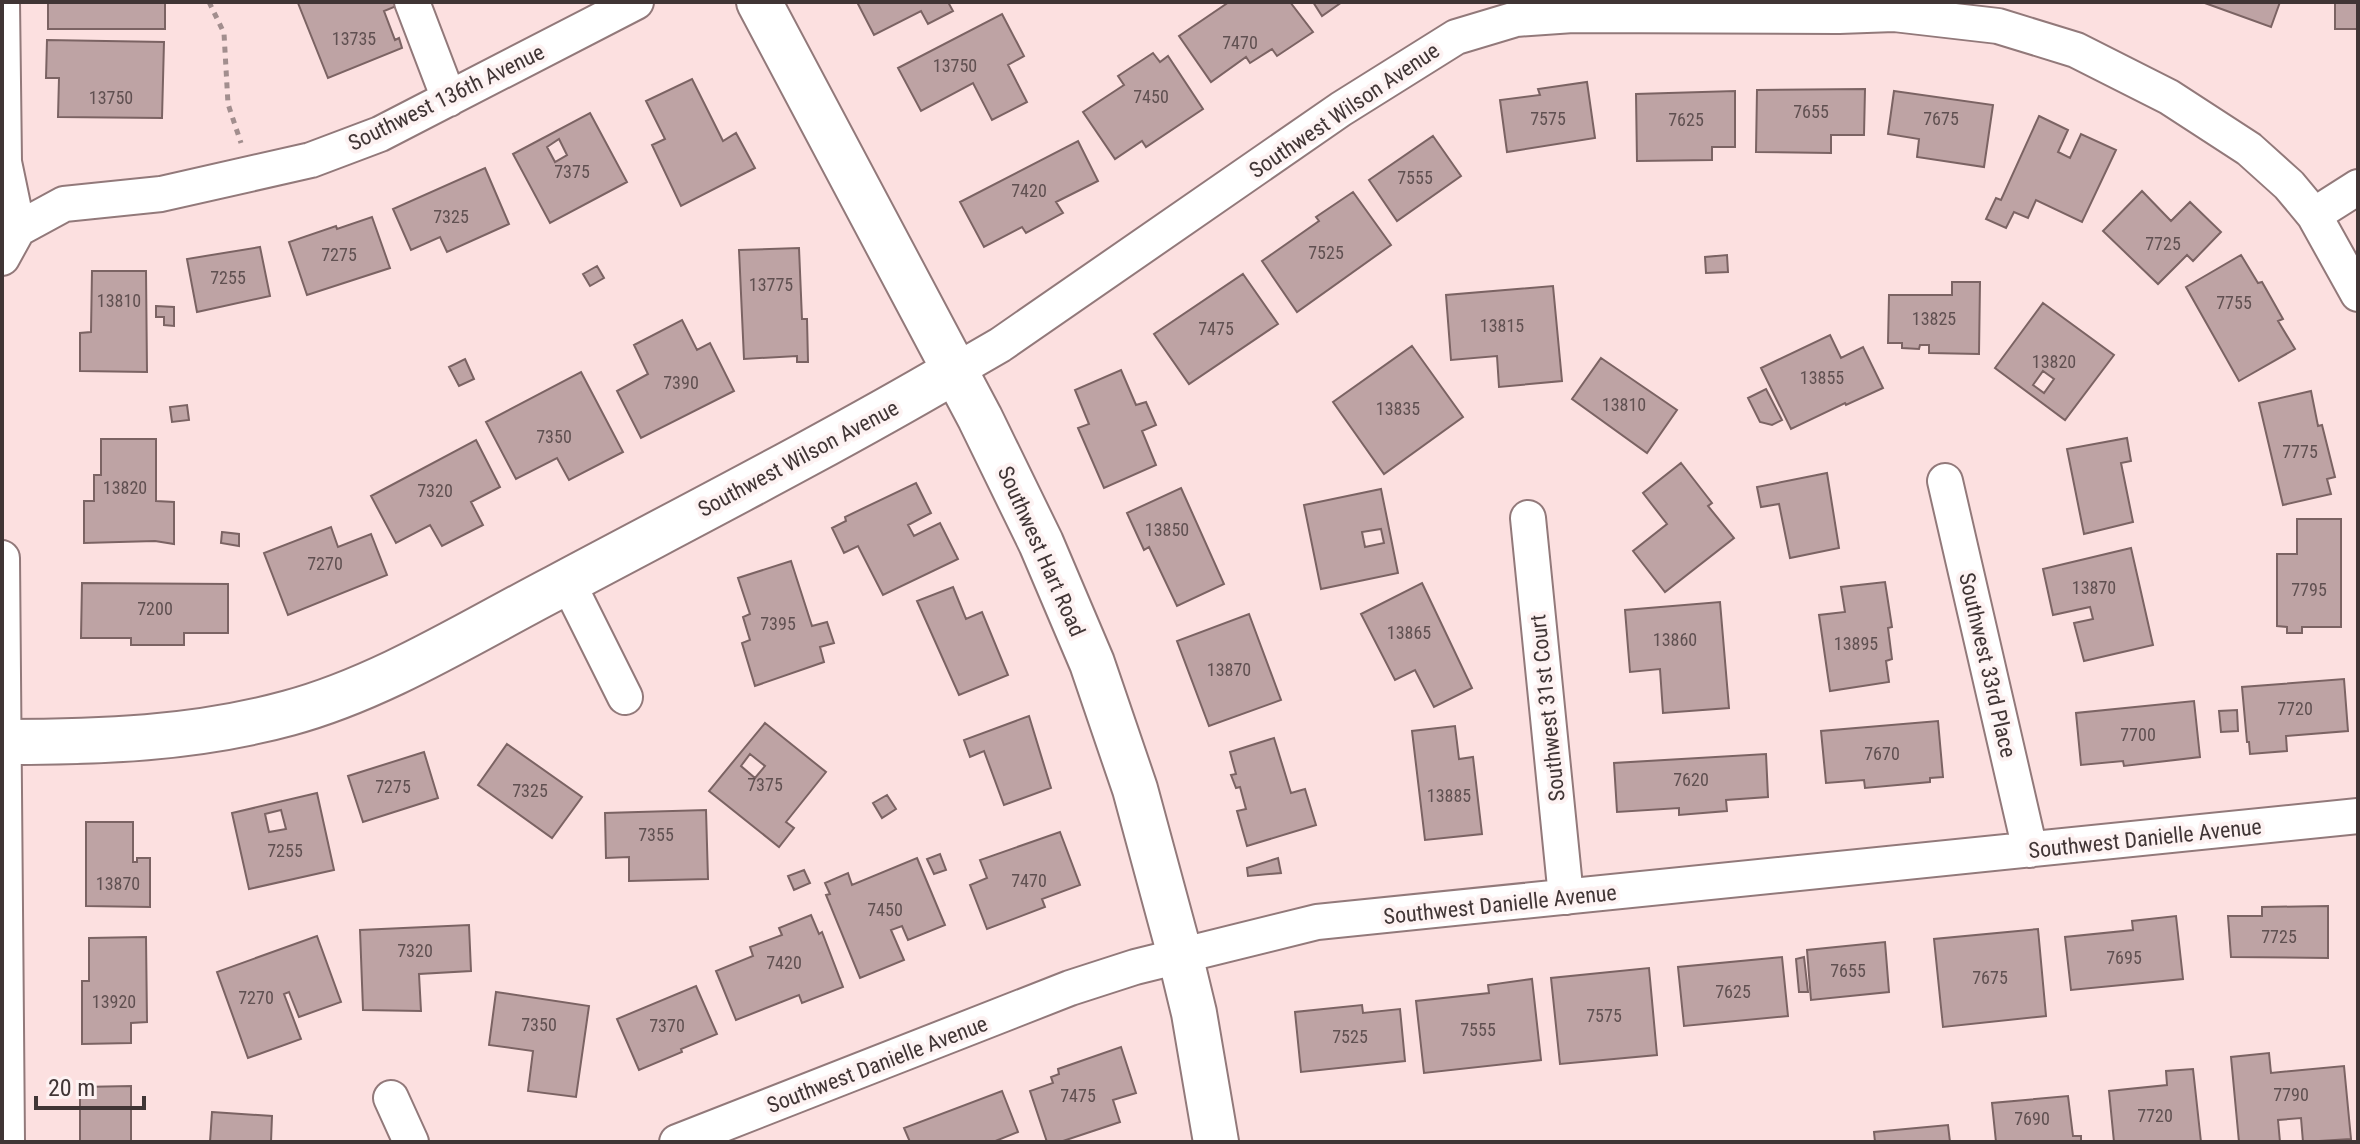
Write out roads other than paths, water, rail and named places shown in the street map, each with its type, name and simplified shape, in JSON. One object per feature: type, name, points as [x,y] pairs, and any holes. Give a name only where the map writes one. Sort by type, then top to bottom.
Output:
[{"type":"street","points":[[2,2],[4,162],[10,244]]},
{"type":"street","points":[[412,2],[449,99]]},
{"type":"street","name":"Southwest 136th Avenue","points":[[10,244],[64,204],[161,194],[250,175],[311,160],[380,134],[636,2]]},
{"type":"street","name":"Southwest Hart Road","points":[[759,2],[955,371],[1041,543],[1092,663],[1135,789],[1180,955],[1194,1013],[1216,1142]]},
{"type":"street","name":"Southwest Wilson Avenue","points":[[3,742],[108,742],[230,728],[293,712],[363,686],[567,581],[1000,345],[1341,109],[1456,37],[1516,19],[1839,9],[1998,26],[2076,50],[2169,97],[2249,149],[2289,185],[2314,215],[2358,294]]},
{"type":"street","points":[[2314,215],[2358,187]]},
{"type":"street","name":"Southwest 33rd Place","points":[[1945,481],[2030,850]]},
{"type":"street","name":"Southwest 31st Court","points":[[1528,518],[1566,897]]},
{"type":"street","points":[[2,558],[7,1142]]},
{"type":"street","points":[[567,581],[625,697]]},
{"type":"street","name":"Southwest Danielle Avenue","points":[[677,1142],[1070,988],[1180,955],[1317,922],[2358,816]]},
{"type":"street","points":[[391,1098],[411,1142]]}]
